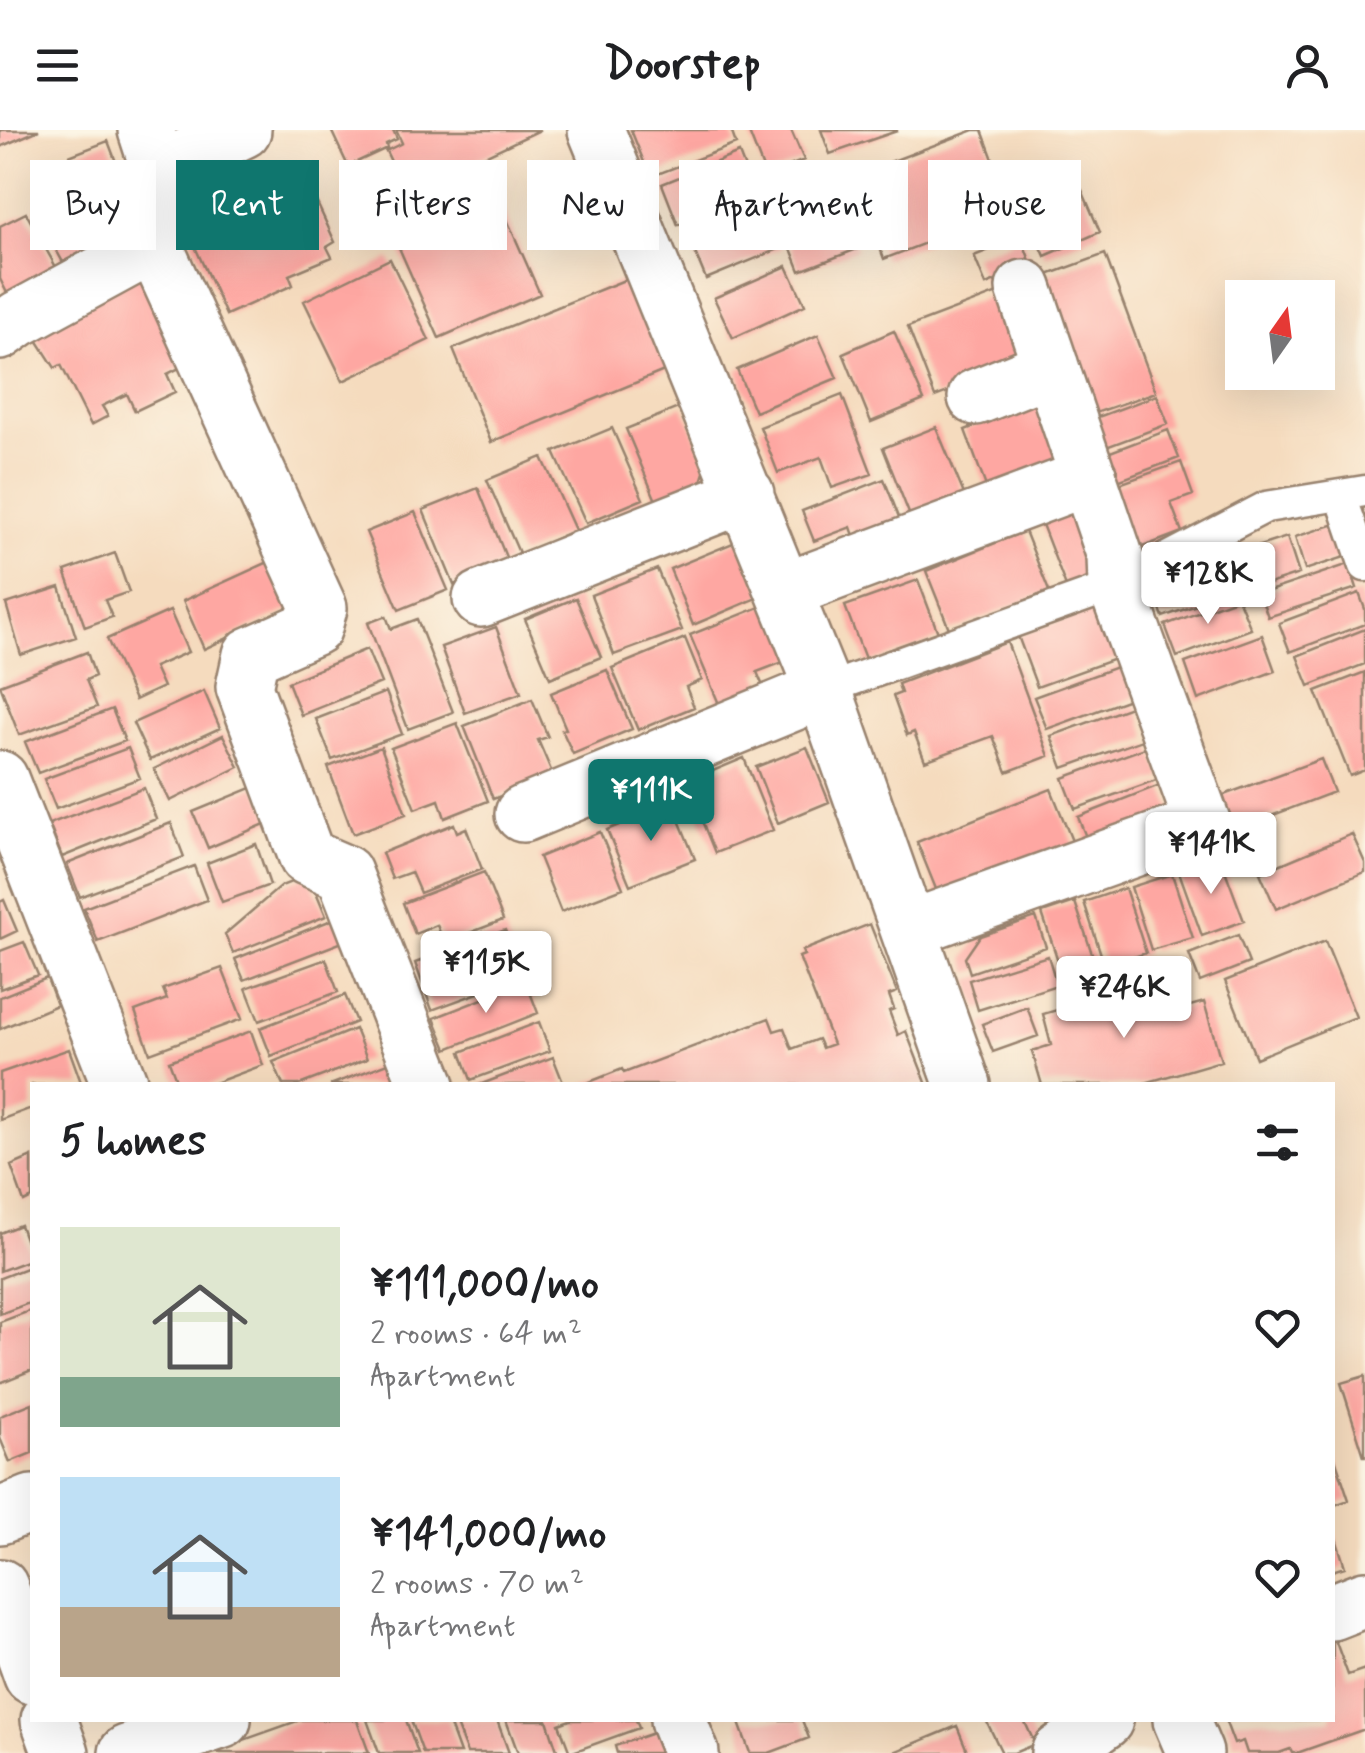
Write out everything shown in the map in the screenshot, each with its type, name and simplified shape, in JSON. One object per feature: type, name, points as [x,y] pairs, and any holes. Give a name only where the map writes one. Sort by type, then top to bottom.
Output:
[{"type":"street","points":[[153,150],[243,130]]},
{"type":"street","points":[[596,130],[824,690],[962,1082]]},
{"type":"street","points":[[156,249],[319,608],[314,627],[251,655],[244,687],[306,857],[344,872],[426,1082]]},
{"type":"street","points":[[0,332],[145,250]]},
{"type":"street","points":[[909,929],[1202,824],[1116,585],[1115,556],[1024,288]]},
{"type":"street","points":[[976,397],[1051,366]]},
{"type":"street","points":[[784,591],[1089,477]]},
{"type":"street","points":[[481,599],[746,494]]},
{"type":"street","points":[[522,814],[824,690]]},
{"type":"street","points":[[0,780],[119,1082]]},
{"type":"street","points":[[0,1516],[30,1504]]},
{"type":"street","points":[[0,1587],[30,1670]]},
{"type":"street","points":[[1335,1611],[1365,1599]]},
{"type":"street","points":[[50,1722],[61,1753]]},
{"type":"street","points":[[127,1753],[217,1722]]},
{"type":"street","points":[[679,1722],[692,1753]]},
{"type":"street","points":[[1059,1753],[1103,1722]]},
{"type":"street","points":[[1183,1722],[1195,1753]]},
{"type":"lane","points":[[824,690],[1116,585],[1266,507],[1353,494],[1365,566]]},
{"type":"building","points":[[0,130],[39,130],[0,147]]},
{"type":"building","points":[[331,130],[393,130],[397,139],[386,144],[387,148],[361,160],[345,160]]},
{"type":"building","points":[[396,130],[540,130],[476,160],[390,160],[386,151],[402,143]]},
{"type":"building","points":[[631,130],[731,130],[736,144],[694,160],[679,160],[679,166],[659,174],[659,160],[643,160]]},
{"type":"building","points":[[748,130],[791,130],[804,160],[760,160]]},
{"type":"building","points":[[821,130],[897,130],[897,131],[830,154]]},
{"type":"building","points":[[982,130],[993,160],[928,160],[928,242],[908,250],[908,160],[895,160]]},
{"type":"building","points":[[108,141],[115,160],[70,160],[69,156]]},
{"type":"building","points":[[739,153],[742,160],[722,160]]},
{"type":"building","points":[[679,177],[679,225],[678,225],[662,184]]},
{"type":"building","points":[[1081,190],[1100,232],[1081,240]]},
{"type":"building","points":[[319,207],[335,242],[327,247],[332,257],[289,275],[293,285],[226,315],[197,250],[319,250]]},
{"type":"building","points":[[26,213],[30,220],[30,250],[46,250],[57,269],[8,295],[0,279],[0,226]]},
{"type":"building","points":[[507,220],[540,294],[439,338],[400,250],[507,250]]},
{"type":"building","points":[[56,250],[95,250],[65,266]]},
{"type":"building","points":[[694,250],[776,250],[706,279]]},
{"type":"building","points":[[792,250],[854,250],[800,271]]},
{"type":"building","points":[[881,250],[908,250],[884,259]]},
{"type":"building","points":[[989,250],[1026,250],[1032,266],[986,285],[974,256]]},
{"type":"building","points":[[1105,254],[1156,392],[1084,417],[1034,280]]},
{"type":"building","points":[[390,259],[429,340],[343,381],[304,301]]},
{"type":"building","points":[[148,265],[196,360],[167,374],[175,392],[135,411],[127,394],[102,406],[108,416],[91,425],[61,365],[55,368],[30,329]]},
{"type":"building","points":[[787,266],[805,305],[733,338],[714,298]]},
{"type":"building","points":[[632,277],[669,369],[491,442],[453,349]]},
{"type":"building","points":[[1008,289],[1035,359],[935,397],[908,327]]},
{"type":"building","points":[[894,331],[924,400],[871,422],[843,353]]},
{"type":"building","points":[[818,335],[837,378],[755,412],[737,370]]},
{"type":"building","points":[[842,395],[872,474],[832,488],[821,457],[778,473],[760,427]]},
{"type":"building","points":[[1157,395],[1168,424],[1093,452],[1082,423]]},
{"type":"building","points":[[1049,397],[1073,460],[988,492],[965,430]]},
{"type":"building","points":[[683,406],[707,463],[700,485],[657,503],[626,429]]},
{"type":"building","points":[[936,427],[966,499],[912,521],[883,448]]},
{"type":"building","points":[[612,428],[643,499],[586,523],[554,452]]},
{"type":"building","points":[[1168,430],[1179,458],[1107,485],[1097,457]]},
{"type":"building","points":[[542,457],[575,530],[520,555],[487,480]]},
{"type":"building","points":[[1181,462],[1193,495],[1171,503],[1182,532],[1132,551],[1108,488]]},
{"type":"building","points":[[884,479],[904,530],[858,547],[851,527],[814,541],[802,511]]},
{"type":"building","points":[[478,488],[508,562],[454,585],[423,510]]},
{"type":"building","points":[[1079,497],[1108,571],[1066,587],[1038,514]]},
{"type":"building","points":[[415,512],[448,590],[399,610],[366,532]]},
{"type":"building","points":[[1338,523],[1348,556],[1305,570],[1295,537]]},
{"type":"building","points":[[1025,531],[1049,591],[950,631],[926,571]]},
{"type":"building","points":[[1287,537],[1299,574],[1250,590],[1238,553]]},
{"type":"building","points":[[740,540],[764,595],[693,625],[670,569]]},
{"type":"building","points":[[115,553],[129,592],[105,600],[112,617],[85,627],[65,571]]},
{"type":"building","points":[[1227,555],[1239,590],[1163,617],[1150,582]]},
{"type":"building","points":[[275,559],[297,606],[204,649],[183,601]]},
{"type":"building","points":[[1349,564],[1357,588],[1268,617],[1260,594]]},
{"type":"building","points":[[657,569],[682,630],[614,655],[591,595]]},
{"type":"building","points":[[918,580],[940,638],[867,664],[845,606]]},
{"type":"building","points":[[60,587],[76,637],[21,655],[6,604]]},
{"type":"building","points":[[1359,593],[1365,624],[1290,652],[1279,623]]},
{"type":"building","points":[[576,598],[601,657],[550,678],[525,619]]},
{"type":"building","points":[[1238,598],[1251,629],[1177,657],[1165,625]]},
{"type":"building","points":[[775,601],[799,656],[757,672],[763,686],[719,704],[690,635]]},
{"type":"building","points":[[1104,605],[1123,656],[1037,687],[1018,636]]},
{"type":"building","points":[[170,611],[188,652],[154,667],[163,687],[135,700],[107,639]]},
{"type":"building","points":[[386,616],[391,629],[417,619],[453,712],[408,729],[368,623]]},
{"type":"building","points":[[496,627],[521,693],[465,713],[441,647]]},
{"type":"building","points":[[1365,629],[1365,664],[1309,686],[1297,656]]},
{"type":"building","points":[[1262,635],[1275,671],[1198,700],[1185,663]]},
{"type":"building","points":[[685,638],[702,680],[686,687],[694,707],[638,730],[612,668]]},
{"type":"building","points":[[1007,642],[1049,756],[1007,772],[993,736],[925,761],[914,732],[907,735],[893,696],[901,693],[898,684]]},
{"type":"building","points":[[367,649],[381,683],[301,715],[288,682]]},
{"type":"building","points":[[87,652],[95,676],[86,680],[97,707],[19,735],[0,685]]},
{"type":"building","points":[[1122,665],[1135,697],[1047,729],[1034,697]]},
{"type":"building","points":[[607,670],[632,729],[573,754],[551,693]]},
{"type":"building","points":[[1365,672],[1365,770],[1350,776],[1316,691]]},
{"type":"building","points":[[204,691],[220,728],[150,760],[133,723]]},
{"type":"building","points":[[386,692],[402,734],[332,760],[316,719]]},
{"type":"building","points":[[532,699],[548,737],[538,740],[553,775],[493,799],[464,726]]},
{"type":"building","points":[[1136,705],[1148,738],[1063,768],[1051,736]]},
{"type":"building","points":[[112,709],[125,741],[38,773],[25,742]]},
{"type":"building","points":[[457,723],[488,801],[445,818],[439,800],[415,809],[391,748]]},
{"type":"building","points":[[223,735],[239,767],[170,801],[154,769]]},
{"type":"building","points":[[1150,746],[1162,778],[1075,809],[1063,778]]},
{"type":"building","points":[[381,747],[406,814],[353,834],[328,767]]},
{"type":"building","points":[[807,747],[829,802],[778,823],[756,767]]},
{"type":"building","points":[[128,748],[140,778],[56,809],[44,779]]},
{"type":"building","points":[[744,758],[773,830],[715,853],[686,782]]},
{"type":"building","points":[[1321,759],[1334,792],[1234,830],[1221,796]]},
{"type":"building","points":[[1162,784],[1175,818],[1091,850],[1078,817]]},
{"type":"building","points":[[256,786],[272,821],[208,848],[193,812]]},
{"type":"building","points":[[144,788],[156,819],[62,857],[49,824]]},
{"type":"building","points":[[1051,789],[1076,851],[942,904],[917,842]]},
{"type":"building","points":[[672,803],[695,859],[630,885],[607,830]]},
{"type":"building","points":[[171,823],[184,857],[80,897],[67,864]]},
{"type":"building","points":[[454,824],[457,832],[466,828],[482,869],[420,893],[411,872],[392,879],[382,853]]},
{"type":"building","points":[[600,832],[623,888],[561,912],[539,857]]},
{"type":"building","points":[[1352,834],[1365,872],[1276,909],[1260,873]]},
{"type":"building","points":[[256,844],[270,885],[222,902],[207,863]]},
{"type":"building","points":[[1220,857],[1244,921],[1202,936],[1179,872]]},
{"type":"building","points":[[194,866],[207,900],[98,942],[84,908]]},
{"type":"building","points":[[484,872],[503,920],[444,943],[437,925],[415,934],[403,903]]},
{"type":"building","points":[[1172,874],[1193,938],[1151,950],[1131,887]]},
{"type":"building","points":[[309,875],[326,916],[233,953],[225,934],[281,886]]},
{"type":"building","points":[[1125,888],[1146,953],[1105,967],[1084,902]]},
{"type":"building","points":[[4,900],[17,931],[0,939],[0,902]]},
{"type":"building","points":[[1075,902],[1098,972],[1065,982],[1042,913]]},
{"type":"building","points":[[344,915],[353,938],[244,980],[235,959]]},
{"type":"building","points":[[1036,917],[1046,947],[970,973],[965,958],[980,936]]},
{"type":"building","points":[[870,924],[897,992],[889,995],[894,1009],[889,1011],[898,1035],[906,1031],[926,1082],[590,1082],[622,1069],[624,1073],[769,1018],[774,1031],[784,1028],[792,1049],[818,1039],[822,1048],[833,1044],[799,957],[804,955],[802,951]]},
{"type":"building","points":[[505,930],[522,977],[432,1010],[415,963]]},
{"type":"building","points":[[1238,935],[1249,963],[1200,982],[1189,954]]},
{"type":"building","points":[[1325,941],[1356,1017],[1256,1058],[1225,981]]},
{"type":"building","points":[[24,942],[38,975],[0,989],[0,951]]},
{"type":"building","points":[[1048,956],[1057,985],[978,1010],[969,980]]},
{"type":"building","points":[[326,959],[338,992],[259,1021],[246,988]]},
{"type":"building","points":[[222,968],[242,1019],[150,1053],[135,1011],[167,999],[163,989]]},
{"type":"building","points":[[47,978],[57,1005],[0,1029],[0,997]]},
{"type":"building","points":[[526,982],[538,1013],[447,1049],[434,1018]]},
{"type":"building","points":[[1153,982],[1162,1014],[1204,1002],[1221,1061],[1148,1082],[1041,1082],[1032,1051],[1051,1045],[1043,1014]]},
{"type":"building","points":[[345,995],[356,1022],[271,1056],[260,1028]]},
{"type":"building","points":[[1027,1007],[1038,1036],[993,1052],[982,1024]]},
{"type":"building","points":[[539,1022],[550,1051],[471,1080],[461,1052]]},
{"type":"building","points":[[355,1029],[367,1059],[307,1082],[282,1082],[273,1062]]},
{"type":"building","points":[[251,1031],[263,1065],[217,1082],[177,1082],[169,1061]]},
{"type":"building","points":[[69,1049],[81,1082],[30,1082],[30,1109],[0,1120],[0,1073]]},
{"type":"building","points":[[553,1057],[563,1082],[487,1082]]},
{"type":"building","points":[[396,1060],[404,1082],[338,1082]]},
{"type":"building","points":[[30,1158],[30,1199],[24,1202],[11,1166]]},
{"type":"building","points":[[20,1225],[30,1260],[0,1271],[0,1233]]},
{"type":"building","points":[[30,1266],[30,1303],[0,1314],[0,1278]]},
{"type":"building","points":[[30,1311],[30,1371],[0,1383],[0,1322]]},
{"type":"building","points":[[1365,1376],[1365,1456],[1364,1456],[1341,1383]]},
{"type":"building","points":[[30,1404],[30,1454],[10,1462],[0,1438],[0,1416]]},
{"type":"building","points":[[1335,1458],[1349,1500],[1335,1505]]},
{"type":"building","points":[[1335,1535],[1345,1567],[1335,1570]]},
{"type":"building","points":[[1335,1639],[1348,1675],[1365,1669],[1365,1729],[1297,1753],[1290,1749],[1247,1753],[1243,1741],[1234,1744],[1226,1722],[1335,1722]]},
{"type":"building","points":[[294,1722],[358,1722],[369,1753],[207,1753]]},
{"type":"building","points":[[368,1722],[407,1722],[418,1753],[379,1753]]},
{"type":"building","points":[[412,1722],[449,1722],[460,1753],[423,1753]]},
{"type":"building","points":[[455,1722],[498,1722],[509,1753],[467,1753]]},
{"type":"building","points":[[507,1722],[548,1722],[558,1753],[518,1753]]},
{"type":"building","points":[[637,1722],[639,1728],[570,1753],[559,1724]]},
{"type":"building","points":[[739,1722],[803,1722],[809,1738],[769,1753],[750,1753]]},
{"type":"building","points":[[987,1722],[1025,1722],[1035,1744],[1014,1753],[1002,1753]]},
{"type":"building","points":[[957,1726],[968,1753],[892,1753]]},
{"type":"building","points":[[662,1730],[670,1753],[617,1753],[615,1746]]}]
